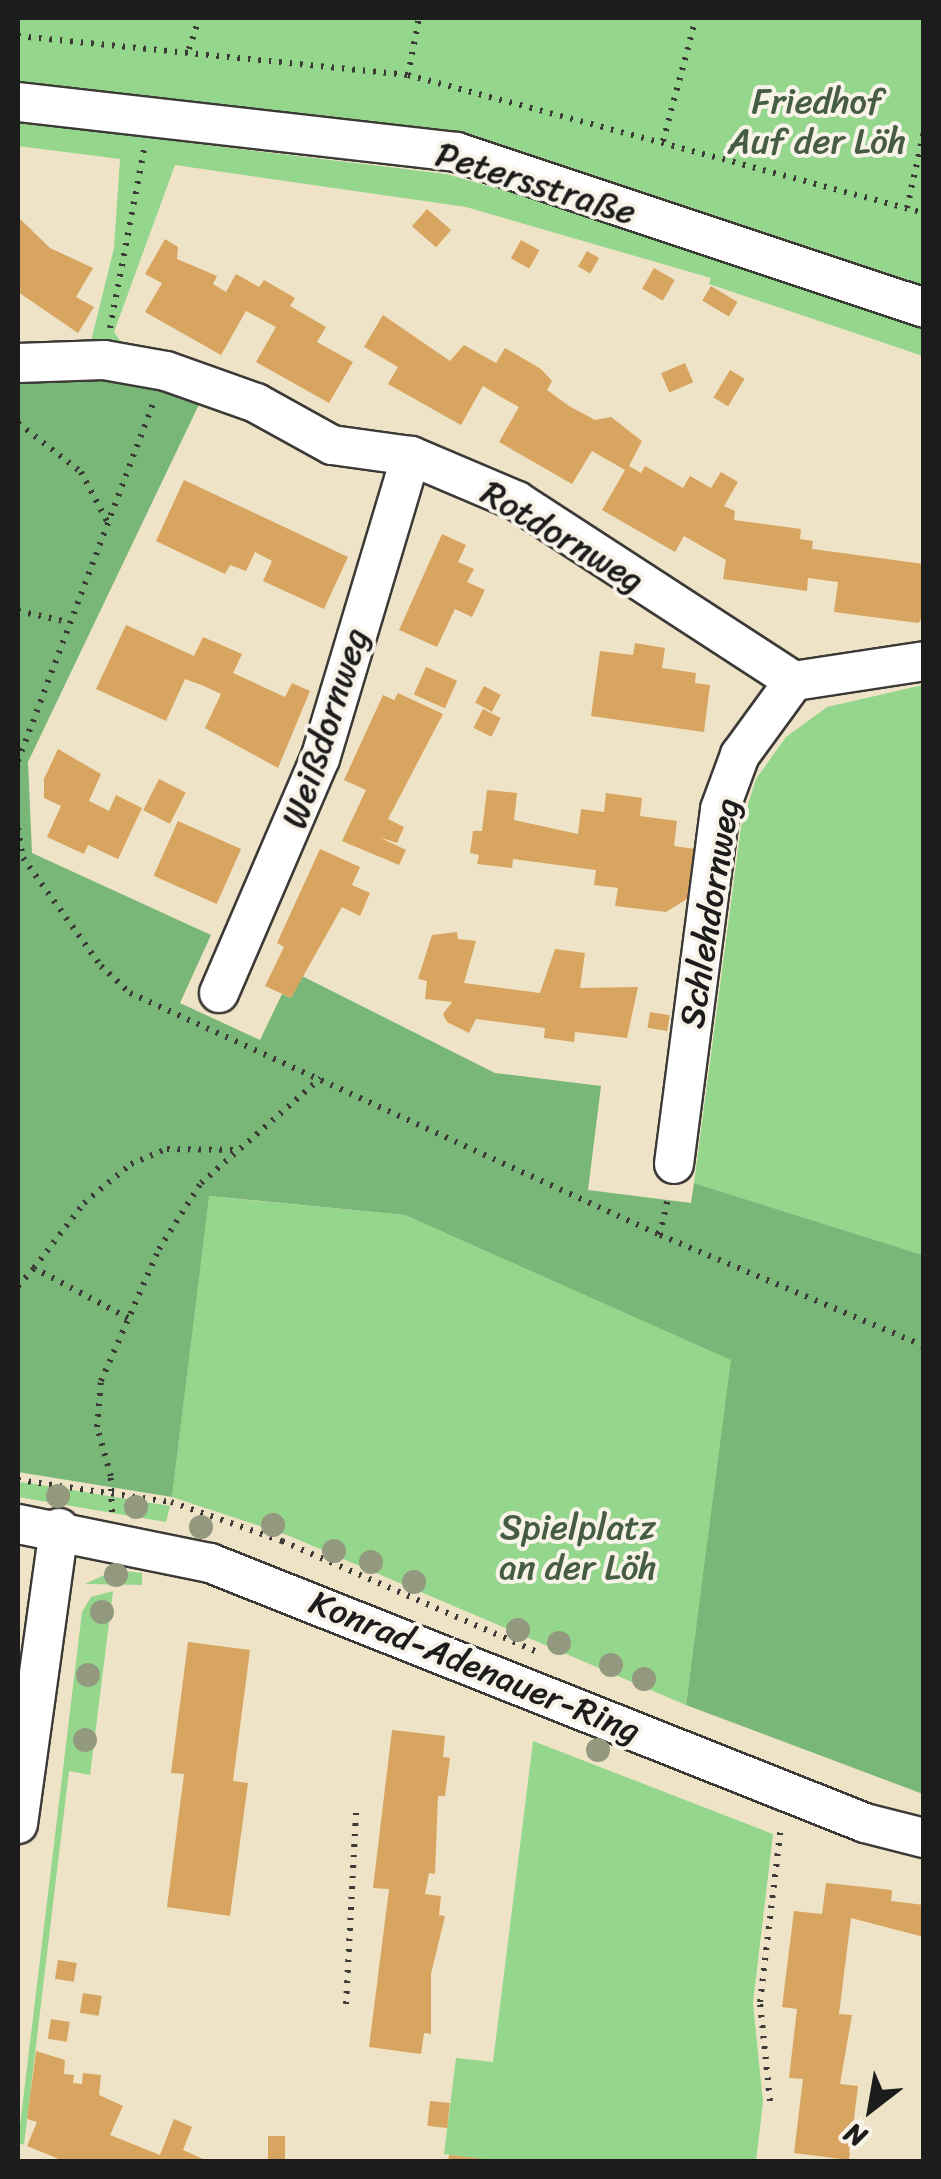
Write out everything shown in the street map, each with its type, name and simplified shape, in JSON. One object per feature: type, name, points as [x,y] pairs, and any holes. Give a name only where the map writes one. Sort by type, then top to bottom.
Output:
[{"type":"street","name":"Petersstraße","points":[[18,102],[456,152],[924,308]]},
{"type":"street","name":"Rotdornweg","points":[[18,363],[104,360],[166,371],[256,404],[332,445],[410,456],[517,500],[794,680]]},
{"type":"street","name":"Weißdornweg","points":[[219,993],[320,758],[410,456]]},
{"type":"street","points":[[794,680],[924,661]]},
{"type":"street","name":"Schlehdornweg","points":[[674,1164],[720,809],[740,755],[794,680]]},
{"type":"street","name":"Konrad-Adenauer-Ring","points":[[18,1524],[112,1538],[210,1563],[360,1618],[865,1822],[924,1838]]},
{"type":"street","points":[[18,1824],[58,1528]]},
{"type":"path","points":[[189,49],[199,18]]},
{"type":"path","points":[[408,76],[420,18]]},
{"type":"path","points":[[663,140],[696,18]]},
{"type":"path","points":[[18,36],[189,49],[408,76],[663,140],[924,213]]},
{"type":"path","points":[[104,360],[150,118]]},
{"type":"path","points":[[906,208],[924,131]]},
{"type":"path","points":[[18,761],[166,371]]},
{"type":"path","points":[[18,423],[80,472],[110,526]]},
{"type":"path","points":[[18,612],[69,622]]},
{"type":"path","points":[[18,828],[23,858],[82,942],[130,993],[660,1235],[924,1346]]},
{"type":"path","points":[[112,1538],[112,1492],[97,1427],[101,1380],[159,1249],[201,1183],[320,1078]]},
{"type":"path","points":[[18,1286],[84,1203],[131,1164],[168,1150],[239,1150]]},
{"type":"path","points":[[34,1268],[128,1318]]},
{"type":"path","points":[[18,1480],[171,1502],[282,1541],[560,1661]]},
{"type":"path","points":[[770,2101],[760,2002],[786,1789]]},
{"type":"path","points":[[346,2004],[356,1811]]},
{"type":"green space","name":"Friedhof Auf der Löh","points":[[18,18],[923,18],[923,288],[542,160],[419,131],[18,81]]},
{"type":"green space","points":[[18,122],[446,174],[571,209],[923,329],[923,356],[709,284],[711,278],[466,207],[175,165],[114,332],[127,350],[90,345],[114,248],[120,159],[18,146]]},
{"type":"green space","points":[[82,376],[204,394],[28,762],[32,853],[211,935],[180,1003],[260,1040],[282,994],[291,998],[302,976],[495,1073],[601,1086],[588,1190],[691,1203],[694,1183],[923,1255],[923,1794],[686,1705],[731,1360],[405,1215],[209,1196],[172,1497],[18,1472],[18,377]]},
{"type":"green space","points":[[923,685],[923,1255],[694,1183],[741,827],[756,779],[786,737],[827,707]]},
{"type":"green space","name":"Spielplatz an der Löh","points":[[208,1196],[405,1215],[732,1360],[686,1705],[287,1535],[172,1497]]},
{"type":"green space","points":[[18,1482],[170,1506],[166,1522],[18,1497]]},
{"type":"green space","points":[[115,1570],[142,1573],[142,1585],[85,1584]]},
{"type":"green space","points":[[113,1591],[90,1775],[69,1771],[24,2145],[18,2142],[82,1612],[91,1597]]},
{"type":"green space","points":[[533,1741],[773,1834],[753,2003],[763,2102],[756,2161],[503,2162],[444,2154],[456,2058],[493,2062]]},
{"type":"building","points":[[427,209],[451,230],[436,247],[412,226]]},
{"type":"building","points":[[18,217],[50,248],[93,268],[76,297],[94,307],[78,333],[18,292]]},
{"type":"building","points":[[165,239],[178,247],[177,259],[217,276],[213,284],[226,292],[236,274],[259,287],[264,280],[295,298],[290,306],[326,327],[317,342],[353,362],[329,403],[256,362],[276,327],[246,311],[221,355],[145,312],[162,283],[145,274]]},
{"type":"building","points":[[521,240],[539,250],[529,269],[511,258]]},
{"type":"building","points":[[587,251],[599,258],[590,274],[578,267]]},
{"type":"building","points":[[654,268],[675,280],[663,301],[642,289]]},
{"type":"building","points":[[711,286],[738,302],[729,317],[702,301]]},
{"type":"building","points":[[383,315],[450,361],[464,345],[496,363],[505,348],[541,369],[552,381],[547,390],[569,406],[595,420],[611,417],[642,441],[629,466],[641,473],[645,466],[683,488],[690,476],[711,488],[721,472],[738,482],[724,506],[735,511],[734,520],[801,529],[800,539],[813,541],[812,549],[924,564],[924,617],[918,623],[834,612],[838,582],[808,578],[807,591],[723,579],[726,560],[684,536],[675,552],[602,510],[625,470],[592,451],[572,484],[499,442],[519,407],[483,386],[461,425],[388,384],[398,367],[364,347]]},
{"type":"building","points":[[685,363],[693,382],[669,392],[661,373]]},
{"type":"building","points":[[730,370],[745,379],[728,406],[714,397]]},
{"type":"building","points":[[184,480],[348,557],[324,609],[263,581],[272,561],[255,552],[246,571],[230,565],[225,574],[156,541]]},
{"type":"building","points":[[442,534],[466,545],[458,562],[474,569],[467,582],[485,590],[472,617],[455,609],[437,647],[399,630]]},
{"type":"building","points":[[126,625],[194,656],[203,637],[242,654],[233,673],[285,697],[292,683],[310,691],[278,768],[205,728],[221,694],[204,686],[185,679],[166,721],[96,689]]},
{"type":"building","points":[[635,643],[665,648],[662,668],[696,673],[695,683],[710,685],[704,732],[591,716],[600,651],[633,655]]},
{"type":"building","points":[[426,667],[457,681],[445,708],[414,694]]},
{"type":"building","points":[[484,686],[501,695],[492,712],[475,703]]},
{"type":"building","points":[[398,693],[443,714],[388,819],[404,827],[397,843],[379,837],[406,850],[399,865],[342,841],[366,790],[344,780],[383,695],[394,700]]},
{"type":"building","points":[[483,709],[501,718],[491,737],[473,728]]},
{"type":"building","points":[[58,749],[101,774],[89,801],[109,811],[116,795],[142,808],[118,859],[88,845],[84,854],[47,837],[61,806],[44,798],[44,779]]},
{"type":"building","points":[[159,779],[186,793],[170,824],[143,810]]},
{"type":"building","points":[[487,790],[517,793],[514,820],[578,834],[581,809],[604,812],[606,793],[642,798],[640,816],[677,821],[674,846],[695,849],[687,899],[666,912],[615,906],[618,888],[594,885],[596,870],[513,859],[512,868],[477,864],[479,855],[470,853],[473,831],[482,831]]},
{"type":"building","points":[[178,821],[241,849],[217,904],[154,876]]},
{"type":"building","points":[[320,849],[360,867],[352,885],[370,893],[360,916],[342,907],[291,998],[265,986],[284,947],[277,943]]},
{"type":"building","points":[[457,932],[458,939],[476,941],[464,983],[540,993],[555,949],[585,953],[580,988],[638,987],[627,1038],[575,1032],[574,1042],[544,1038],[545,1028],[476,1019],[469,1033],[447,1022],[443,1014],[452,1002],[425,999],[427,981],[418,979],[432,935]]},
{"type":"building","points":[[650,1012],[670,1015],[667,1031],[647,1028]]},
{"type":"building","points":[[188,1642],[250,1650],[233,1781],[248,1783],[230,1916],[167,1907],[184,1774],[171,1773]]},
{"type":"building","points":[[392,1730],[445,1736],[443,1757],[450,1758],[445,1796],[438,1796],[435,1874],[429,1873],[425,1894],[441,1896],[439,1915],[445,1916],[431,1974],[431,2034],[424,2033],[421,2054],[369,2047],[389,1889],[373,1888]]},
{"type":"building","points":[[826,1883],[892,1890],[891,1901],[924,1905],[924,1937],[851,1918],[839,2014],[852,2015],[840,2084],[858,2086],[849,2160],[794,2153],[803,2079],[789,2078],[797,2009],[782,2007],[794,1911],[822,1914]]},
{"type":"building","points":[[58,1960],[77,1963],[74,1982],[55,1979]]},
{"type":"building","points":[[83,1993],[102,1996],[99,2016],[80,2013]]},
{"type":"building","points":[[51,2019],[70,2022],[67,2042],[48,2039]]},
{"type":"building","points":[[36,2051],[65,2060],[64,2074],[74,2075],[73,2083],[82,2084],[83,2073],[101,2075],[99,2095],[123,2106],[110,2135],[160,2155],[174,2119],[192,2127],[183,2150],[210,2162],[66,2162],[27,2146],[37,2122],[27,2119]]},
{"type":"building","points":[[430,2101],[450,2103],[447,2128],[427,2126]]},
{"type":"building","points":[[268,2136],[285,2136],[285,2162],[268,2162]]},
{"type":"building","points":[[449,2155],[485,2159],[485,2162],[448,2162]]}]
